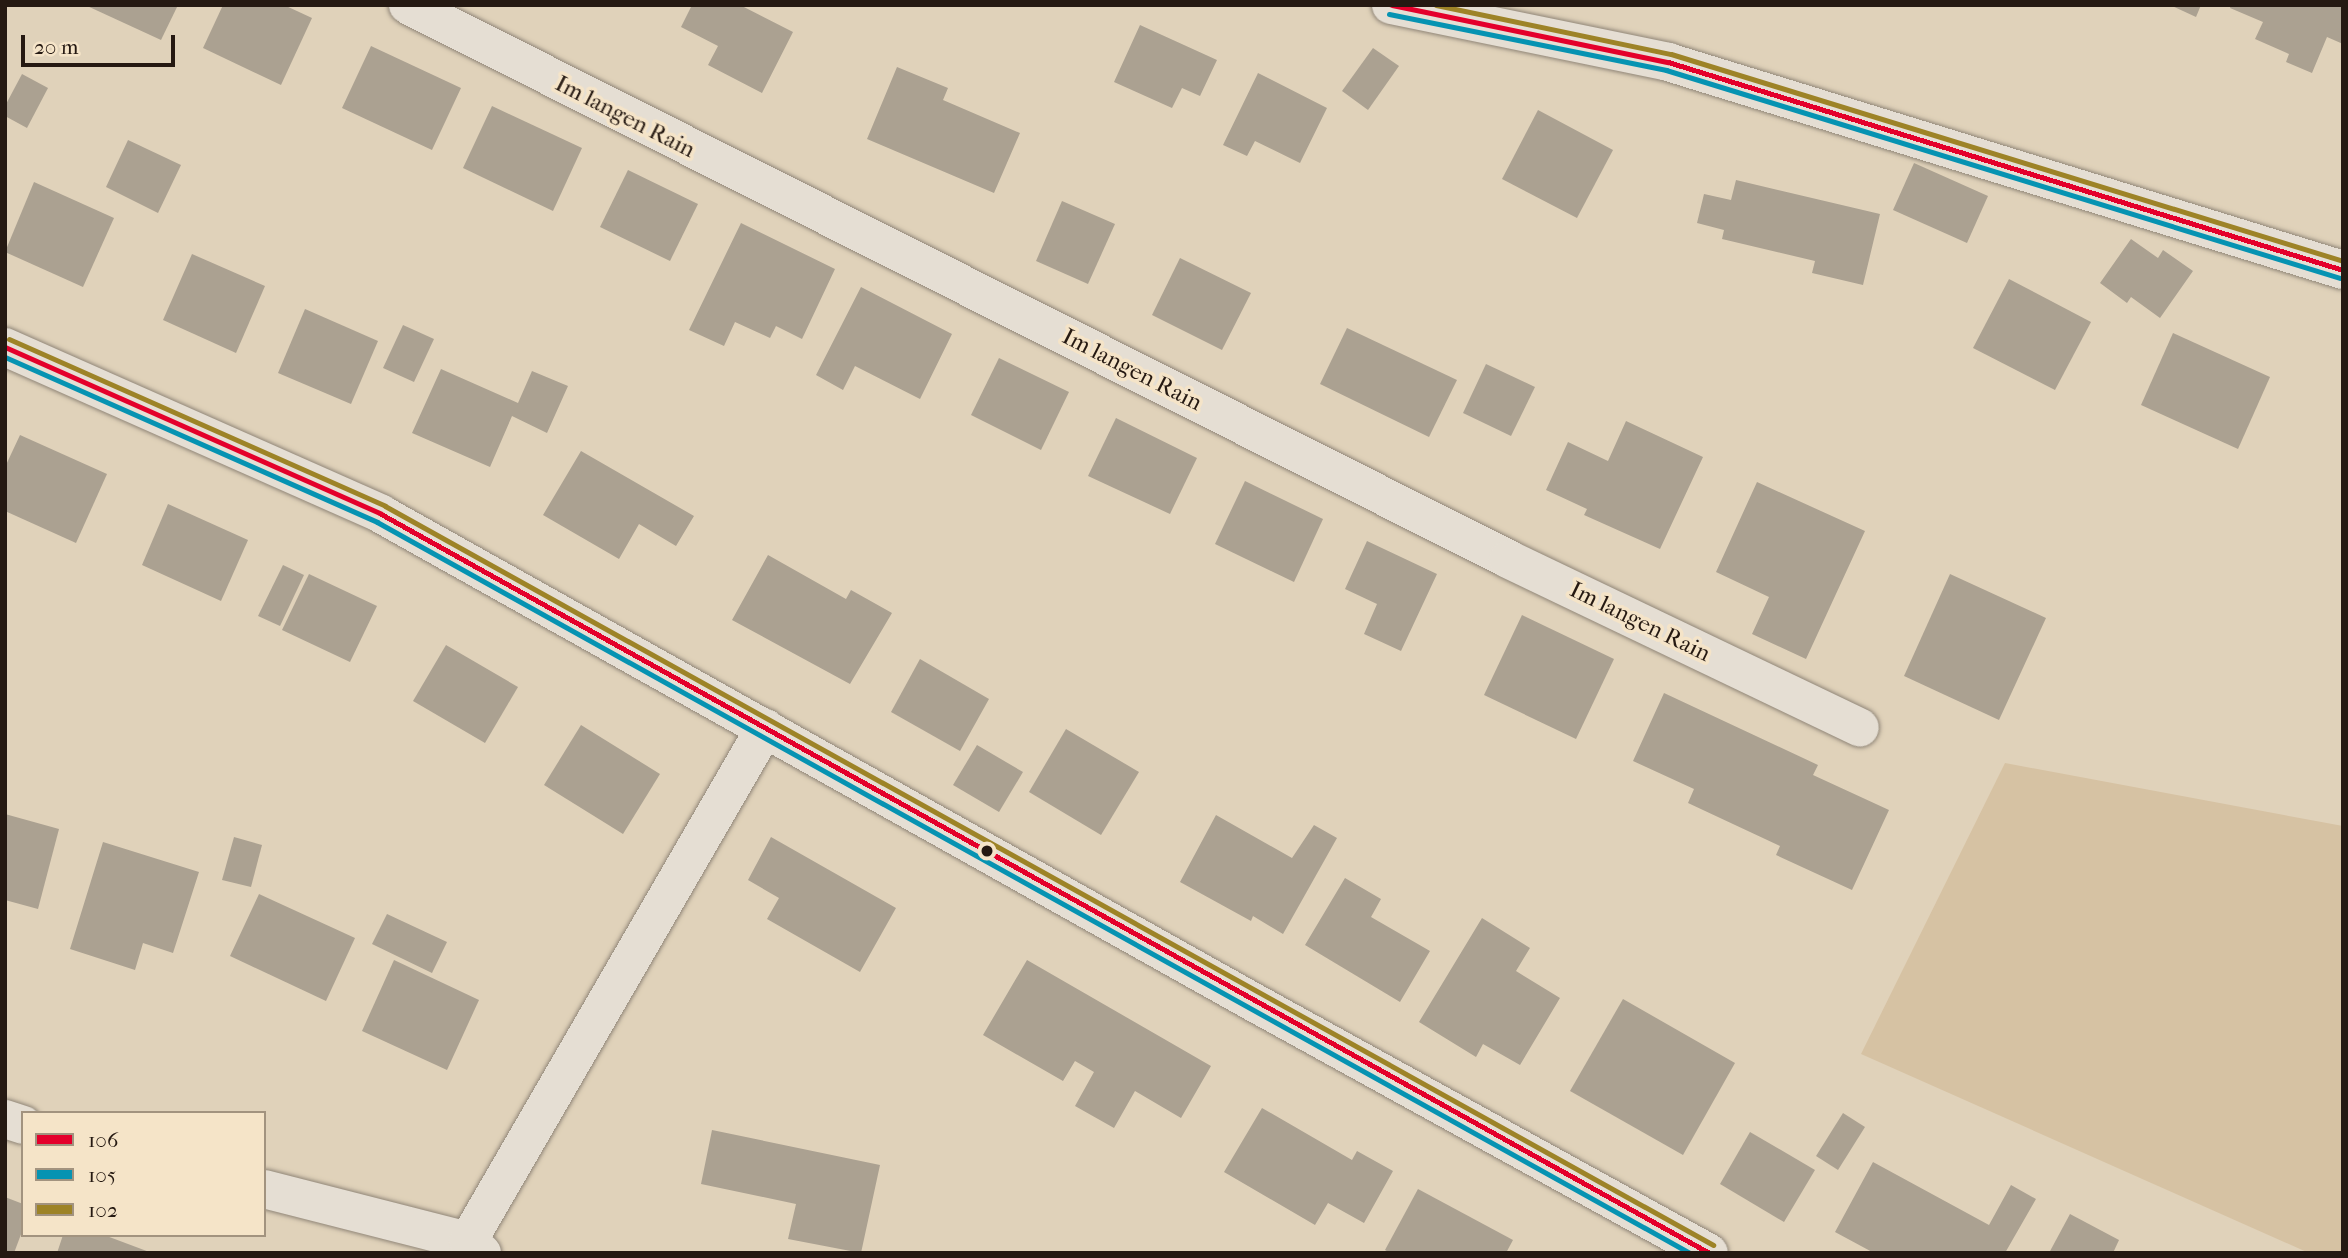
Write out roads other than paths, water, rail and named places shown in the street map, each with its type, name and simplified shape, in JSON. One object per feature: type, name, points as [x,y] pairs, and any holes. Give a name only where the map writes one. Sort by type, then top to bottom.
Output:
[{"type":"street","name":"Im langen Rain","points":[[408,5],[1508,559],[1860,727]]},
{"type":"street","points":[[1391,5],[1668,62],[2343,270]]},
{"type":"street","points":[[5,347],[381,514],[1709,1253]]},
{"type":"street","points":[[266,1190],[475,1247],[765,728]]}]
